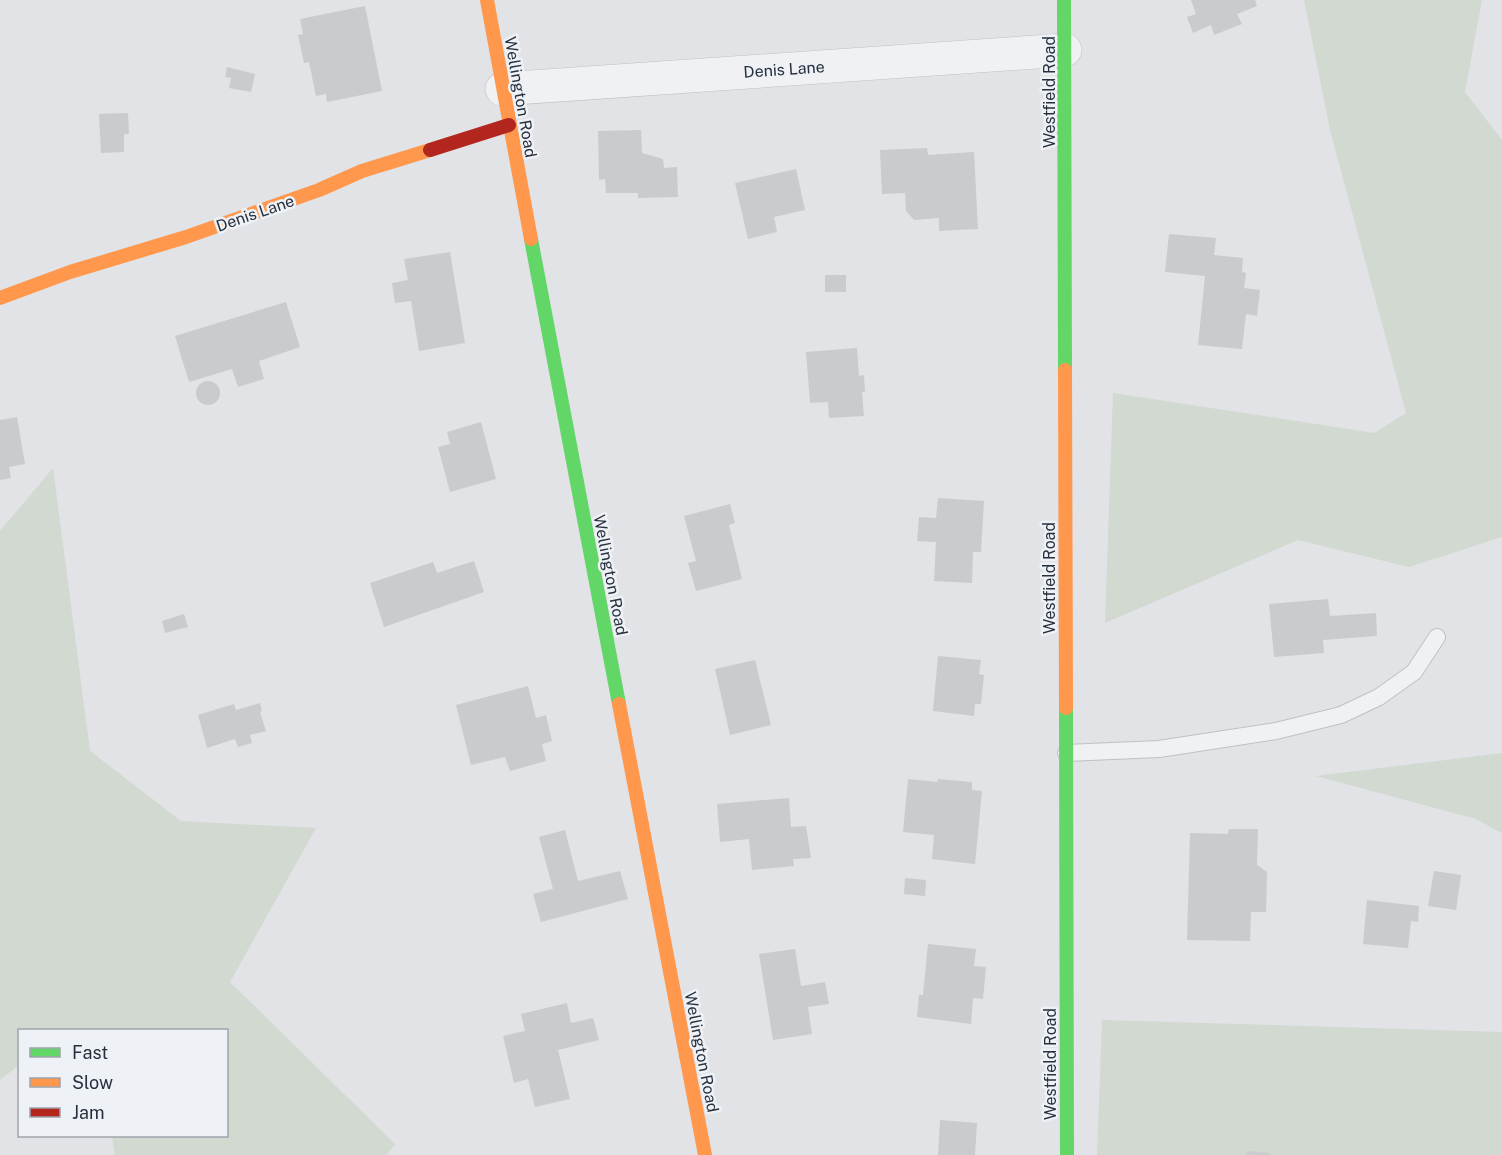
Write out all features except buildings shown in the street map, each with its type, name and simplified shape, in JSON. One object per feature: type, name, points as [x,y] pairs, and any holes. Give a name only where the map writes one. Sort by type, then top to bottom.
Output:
[{"type":"street","name":"Wellington Road","points":[[487,0],[705,1155]]},
{"type":"street","name":"Westfield Road","points":[[1064,0],[1067,1155]]},
{"type":"street","name":"Denis Lane","points":[[502,89],[1065,50]]},
{"type":"street","name":"Denis Lane","points":[[0,297],[70,272],[186,237],[319,190],[362,171],[509,125]]},
{"type":"lane","points":[[1066,753],[1169,748],[1276,731],[1341,715],[1379,697],[1414,672],[1437,637]]},
{"type":"shaded area","points":[[1304,0],[1482,0],[1465,92],[1502,140],[1502,537],[1409,567],[1298,540],[1105,623],[1113,393],[1374,433],[1406,413],[1330,130]]},
{"type":"shaded area","points":[[53,468],[90,751],[181,821],[316,828],[230,982],[395,1144],[387,1155],[115,1155],[112,1137],[228,1137],[228,1029],[18,1029],[18,1066],[0,1080],[0,531]]},
{"type":"shaded area","points":[[1502,753],[1502,833],[1476,819],[1316,776]]},
{"type":"shaded area","points":[[1102,1020],[1502,1032],[1502,1155],[1097,1155]]},
{"type":"traffic: fast","points":[[1064,0],[1065,370]]},
{"type":"traffic: fast","points":[[531,239],[619,704]]},
{"type":"traffic: fast","points":[[1066,708],[1067,1155]]},
{"type":"traffic: slow","points":[[487,0],[531,239]]},
{"type":"traffic: slow","points":[[0,298],[70,272],[186,237],[319,190],[362,171],[430,150]]},
{"type":"traffic: slow","points":[[1065,370],[1066,708]]},
{"type":"traffic: slow","points":[[619,704],[705,1155]]},
{"type":"traffic: jam","points":[[430,150],[509,125]]}]
